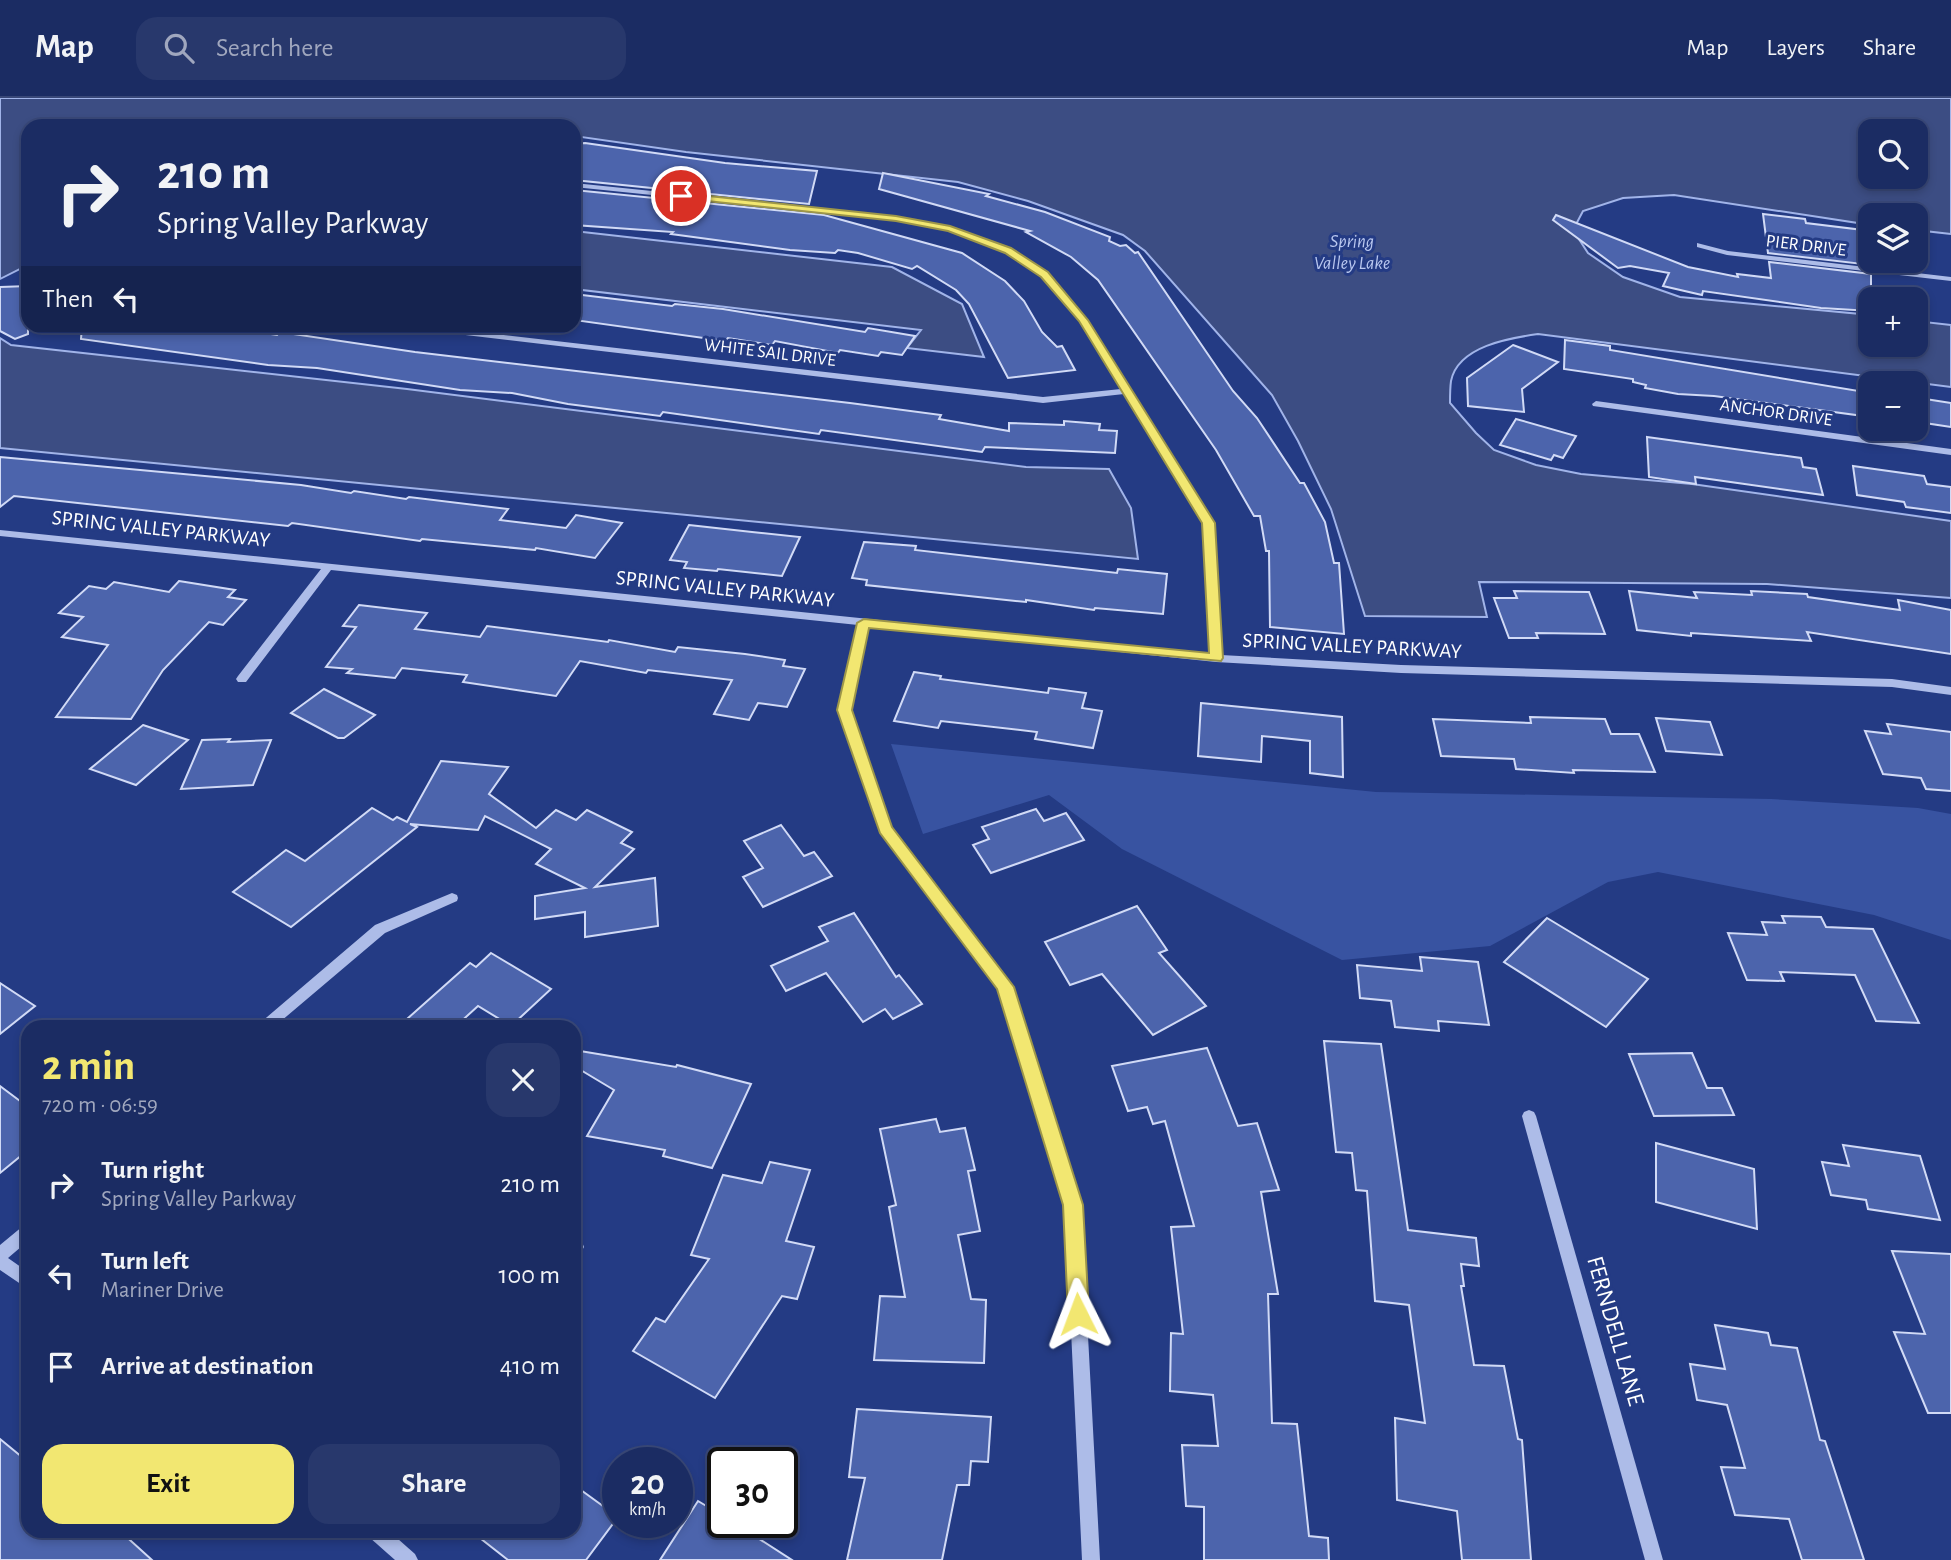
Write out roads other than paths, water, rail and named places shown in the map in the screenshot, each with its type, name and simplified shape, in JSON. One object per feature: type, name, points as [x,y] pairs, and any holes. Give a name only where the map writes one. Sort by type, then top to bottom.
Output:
[{"type":"street","points":[[581,186],[896,218],[950,229],[1008,250],[1045,275],[1083,320],[1208,523],[1216,658]]},
{"type":"street","name":"PIER DRIVE","points":[[1700,245],[1727,253],[1951,279]]},
{"type":"street","name":"WHITE SAIL DRIVE","points":[[469,333],[1043,400],[1128,391]]},
{"type":"street","name":"ANCHOR DRIVE","points":[[1596,404],[1951,453]]},
{"type":"street","name":"SPRING VALLEY PARKWAY","points":[[0,533],[1216,658],[1401,669],[1892,683],[1951,691]]},
{"type":"street","points":[[242,679],[328,566]]},
{"type":"street","points":[[864,623],[845,710],[885,829],[1005,987],[1073,1205],[1091,1560]]},
{"type":"street","points":[[273,1020],[380,929],[452,898]]},
{"type":"street","name":"FERNDELL LANE","points":[[1529,1116],[1654,1560]]},
{"type":"street","points":[[0,1255],[21,1237]]},
{"type":"street","points":[[0,1261],[21,1276]]},
{"type":"street","points":[[383,1538],[409,1560]]},
{"type":"water","name":"Spring Valley Lake","points":[[0,98],[1951,98],[1951,234],[1928,231],[1928,203],[1858,203],[1858,223],[1674,195],[1623,198],[1583,211],[1573,230],[1588,253],[1623,277],[1680,297],[1858,314],[1858,357],[1928,357],[1928,322],[1951,325],[1951,387],[1928,384],[1928,371],[1858,371],[1858,375],[1538,334],[1500,341],[1464,359],[1451,381],[1450,403],[1494,450],[1536,465],[1581,474],[1692,484],[1951,521],[1951,598],[1767,584],[1479,582],[1487,617],[1365,616],[1331,509],[1272,395],[1145,251],[1123,235],[1028,201],[958,182],[686,152],[581,137],[581,119],[21,119],[21,268],[0,279]]},
{"type":"water","points":[[581,232],[892,267],[962,304],[984,357],[907,348],[921,330],[581,290]]},
{"type":"water","points":[[0,338],[11,345],[407,389],[1026,467],[1109,469],[1131,508],[1138,559],[0,448]]}]
